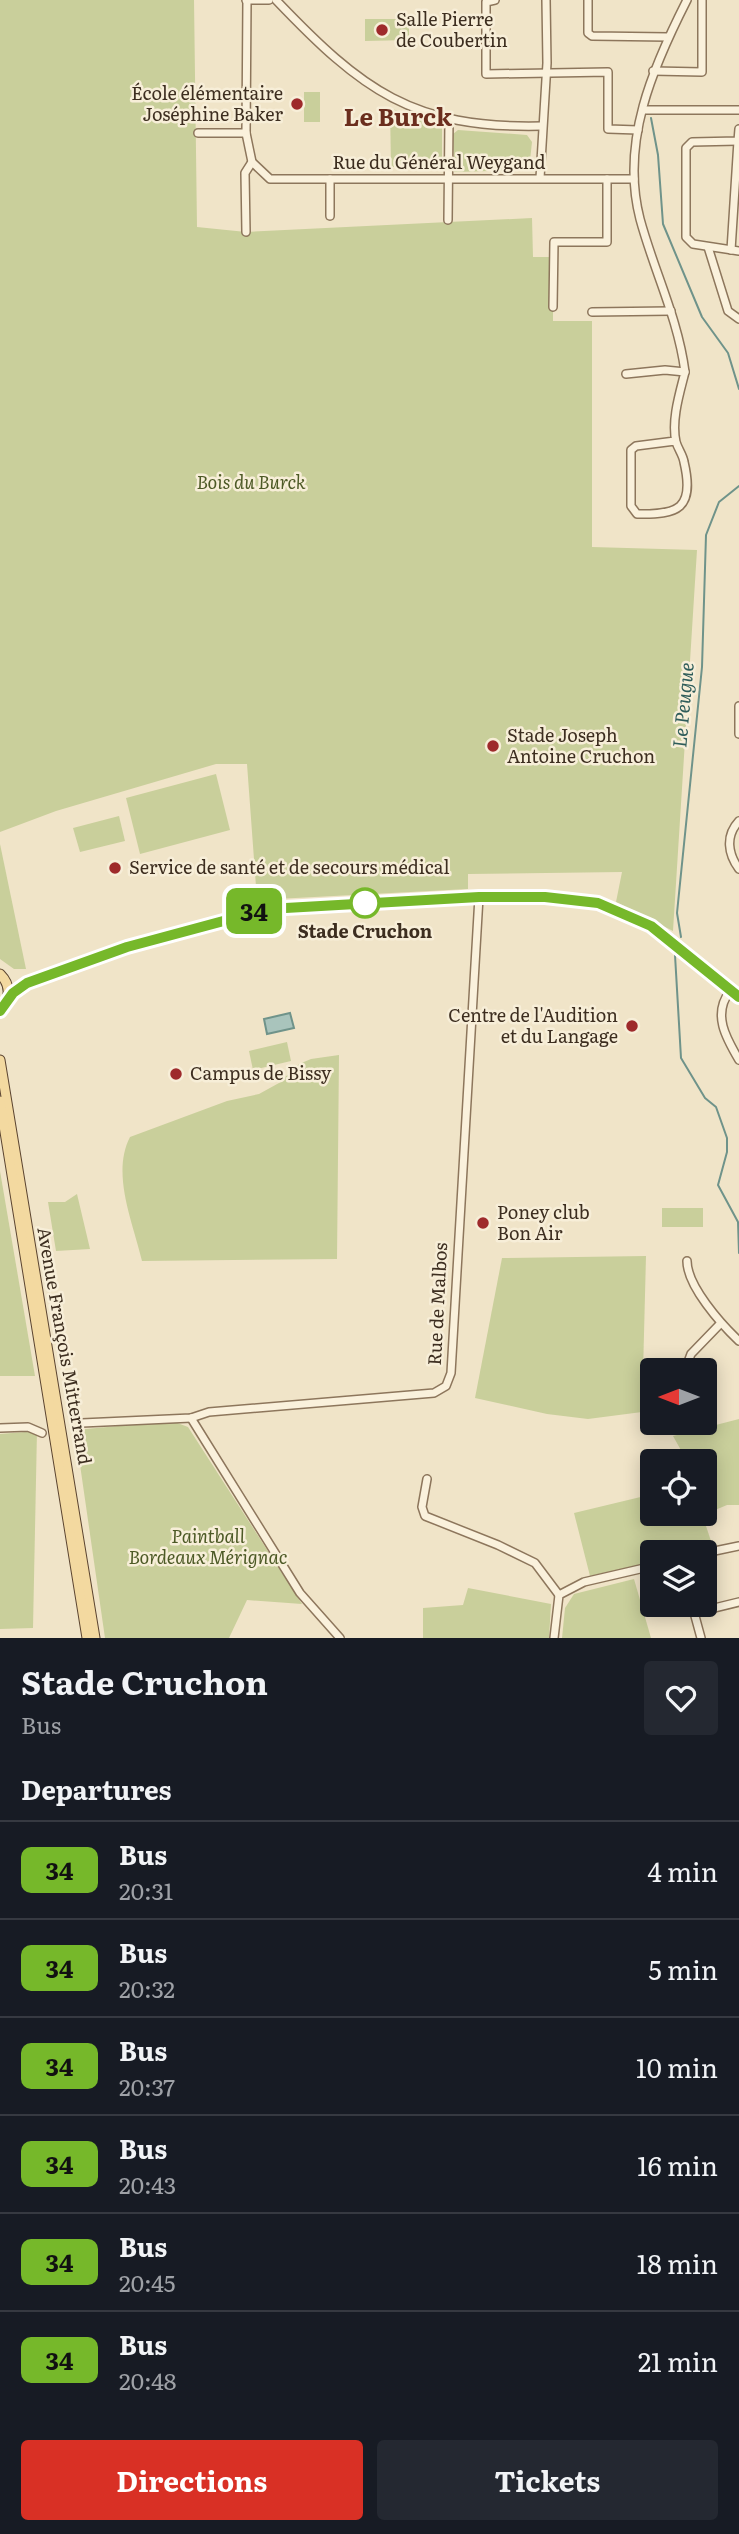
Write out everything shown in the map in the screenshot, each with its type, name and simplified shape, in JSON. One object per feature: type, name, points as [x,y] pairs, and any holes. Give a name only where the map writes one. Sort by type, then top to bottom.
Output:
[{"type":"main road","points":[[0,1011],[8,999],[27,983],[127,947],[256,911],[479,897],[545,897],[598,903],[651,926],[735,994]]},
{"type":"main road","points":[[2,976],[27,983]]},
{"type":"main road","points":[[2,976],[8,999]]},
{"type":"main road","name":"Avenue François Mitterrand","points":[[0,1060],[95,1638]]},
{"type":"main road","name":"Avenue François Mitterrand","points":[[0,1101],[87,1638]]},
{"type":"street","points":[[246,232],[245,173],[252,162],[246,133],[247,0],[269,0]]},
{"type":"street","points":[[276,0],[322,48],[359,79],[390,97],[449,120],[485,126],[542,126]]},
{"type":"street","points":[[495,0],[486,2],[486,74],[608,72],[608,129],[638,130]]},
{"type":"street","points":[[540,178],[546,73],[545,0]]},
{"type":"street","points":[[588,0],[588,33],[592,36],[668,37]]},
{"type":"street","points":[[675,440],[636,446],[631,450],[631,506],[636,513],[666,515],[676,511],[684,502],[687,484],[684,460],[675,440],[678,399],[685,372],[681,342],[640,218],[634,179],[638,130],[653,71],[687,0]]},
{"type":"street","points":[[653,71],[702,72],[702,0]]},
{"type":"street","points":[[643,110],[739,110]]},
{"type":"street","points":[[448,220],[449,120]]},
{"type":"street","points":[[738,141],[692,142],[686,148],[686,237],[693,244],[735,250],[739,129]]},
{"type":"street","points":[[198,133],[246,133]]},
{"type":"street","name":"Rue du Général Weygand","points":[[252,162],[270,179],[634,179]]},
{"type":"street","points":[[330,179],[330,216]]},
{"type":"street","points":[[553,307],[554,242],[607,243],[607,179]]},
{"type":"street","points":[[708,247],[728,311],[739,319]]},
{"type":"street","points":[[592,312],[671,311]]},
{"type":"street","points":[[626,374],[665,370],[685,372]]},
{"type":"street","points":[[739,706],[739,734]]},
{"type":"street","points":[[739,821],[729,844],[730,854],[739,869]]},
{"type":"street","name":"Rue de Malbos","points":[[82,1423],[191,1418],[209,1412],[434,1393],[446,1386],[451,1373],[479,897]]},
{"type":"street","points":[[735,994],[723,1002],[722,1028],[739,1060]]},
{"type":"street","points":[[687,1261],[690,1276],[720,1324],[739,1341]]},
{"type":"street","points":[[690,1358],[720,1324]]},
{"type":"street","points":[[191,1418],[300,1593],[340,1638]]},
{"type":"street","points":[[0,1428],[28,1427],[42,1433]]},
{"type":"street","points":[[427,1479],[422,1507],[425,1516],[535,1563],[559,1595],[554,1638]]},
{"type":"street","points":[[717,1551],[739,1546]]},
{"type":"street","points":[[559,1595],[584,1582],[640,1569]]},
{"type":"street","points":[[717,1605],[739,1602]]},
{"type":"street","points":[[695,1617],[701,1638]]},
{"type":"green space","name":"Bois du Burck","points":[[0,0],[194,0],[197,227],[246,232],[532,218],[533,257],[553,257],[553,321],[592,321],[592,547],[697,550],[673,931],[616,902],[622,872],[468,874],[468,889],[257,900],[247,764],[216,764],[56,811],[0,832]]},
{"type":"green space","points":[[365,19],[409,19],[409,40],[365,41]]},
{"type":"green space","points":[[304,92],[320,92],[320,122],[304,122]]},
{"type":"green space","points":[[390,108],[442,127],[442,167],[391,167]]},
{"type":"green space","points":[[458,130],[527,135],[532,142],[529,170],[454,172],[453,134]]},
{"type":"green space","points":[[216,774],[230,830],[140,854],[126,798]]},
{"type":"green space","points":[[119,816],[125,841],[80,852],[73,828]]},
{"type":"green space","points":[[0,844],[26,969],[14,969],[0,959]]},
{"type":"green space","points":[[287,1042],[291,1061],[253,1070],[249,1051]]},
{"type":"green space","points":[[339,1055],[337,1259],[142,1261],[123,1182],[125,1151],[130,1137],[227,1101],[259,1094],[279,1083],[299,1064],[311,1059]]},
{"type":"green space","points":[[0,1171],[35,1376],[0,1376]]},
{"type":"green space","points":[[77,1194],[90,1249],[56,1251],[48,1202],[65,1202]]},
{"type":"green space","points":[[662,1208],[703,1208],[703,1227],[662,1227]]},
{"type":"green space","points":[[646,1256],[640,1412],[588,1419],[547,1414],[475,1398],[502,1258]]},
{"type":"green space","points":[[739,1419],[739,1505],[727,1505],[717,1509],[717,1449],[680,1449],[673,1436],[718,1435],[718,1424]]},
{"type":"green space","name":"Paintball Bordeaux Mérignac","points":[[172,1421],[188,1427],[302,1604],[247,1600],[229,1638],[105,1638],[75,1430]]},
{"type":"green space","points":[[37,1431],[33,1628],[0,1629],[0,1434]]},
{"type":"green space","points":[[640,1497],[640,1526],[706,1526],[711,1540],[640,1540],[640,1565],[590,1576],[574,1513]]},
{"type":"green space","points":[[634,1579],[640,1600],[640,1617],[645,1617],[651,1638],[562,1638],[565,1608],[574,1594]]},
{"type":"green space","points":[[468,1588],[551,1604],[549,1638],[423,1638],[423,1608],[463,1605]]},
{"type":"water","points":[[290,1013],[294,1028],[267,1034],[264,1019]]},
{"type":"waterway","name":"Le Peugue","points":[[651,118],[658,155],[663,224],[702,317],[728,353],[739,389]]},
{"type":"waterway","name":"Le Peugue","points":[[681,937],[677,913],[702,667],[706,535],[719,502],[739,486]]},
{"type":"waterway","name":"Le Peugue","points":[[675,955],[681,1058],[705,1098],[716,1107],[727,1138],[727,1152],[718,1185],[738,1222],[739,1253]]},
{"type":"bus line","name":"34","points":[[0,1011],[13,993],[27,983],[127,947],[256,911],[479,897],[545,897],[598,903],[621,911],[651,926],[739,997]]},
{"type":"place","name":"Salle Pierre de Coubertin","points":[[382,30]]},
{"type":"place","name":"École élémentaire Joséphine Baker","points":[[297,104]]},
{"type":"place","name":"Stade Joseph Antoine Cruchon","points":[[493,746]]},
{"type":"place","name":"Service de santé et de secours médical","points":[[115,868]]},
{"type":"place","name":"Stade Cruchon","points":[[365,903]]},
{"type":"place","name":"Centre de l'Audition et du Langage","points":[[632,1026]]},
{"type":"place","name":"Campus de Bissy","points":[[176,1074]]},
{"type":"place","name":"Poney club Bon Air","points":[[483,1223]]},
{"type":"district","name":"Le Burck","points":[[398,118]]}]
